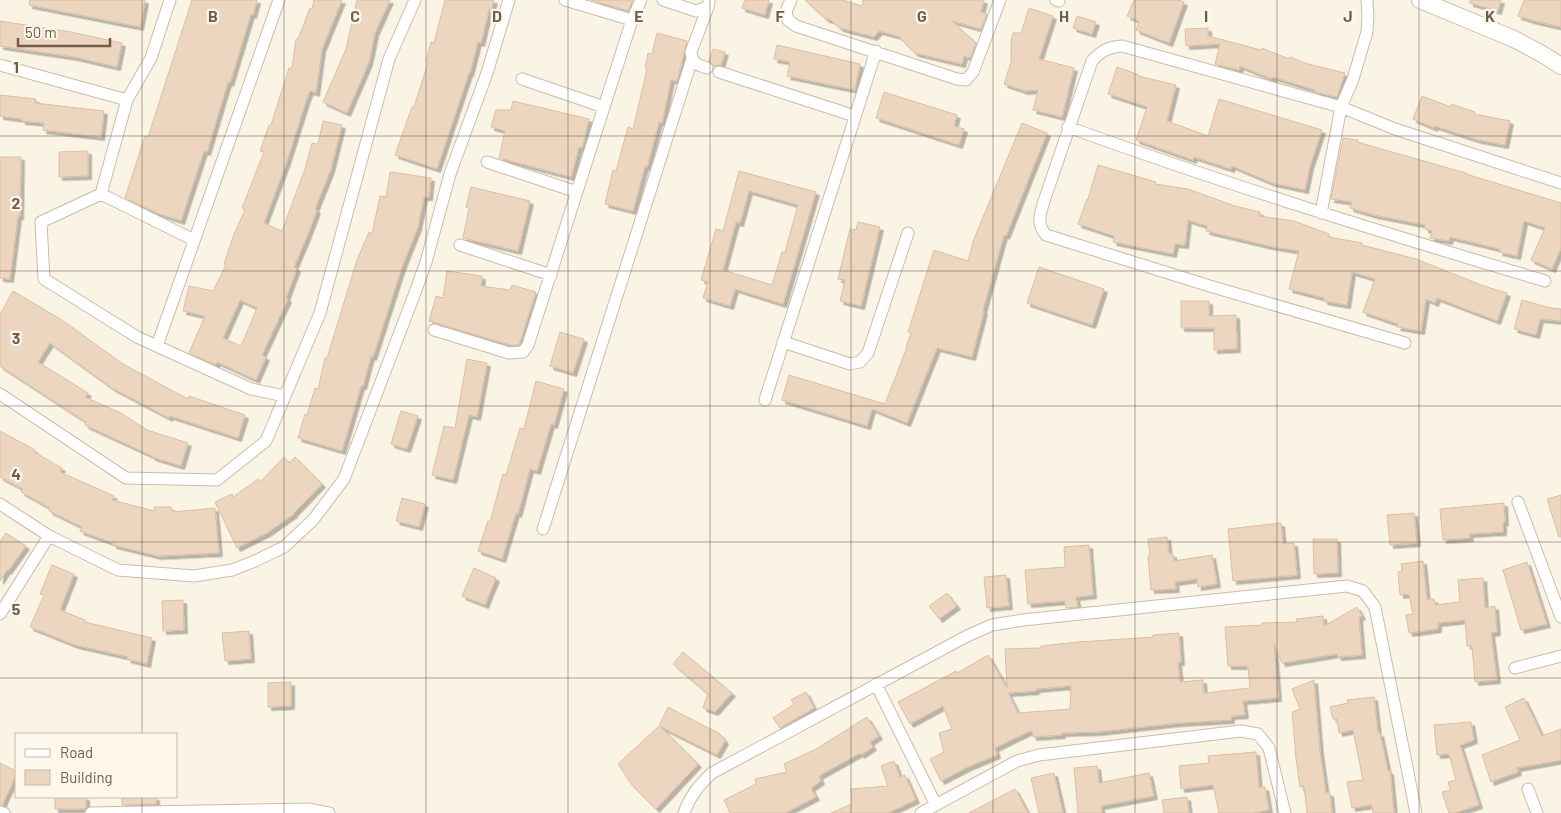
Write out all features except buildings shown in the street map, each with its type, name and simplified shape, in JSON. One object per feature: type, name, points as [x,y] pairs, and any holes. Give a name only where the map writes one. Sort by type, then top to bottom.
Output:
[{"type":"street","points":[[170,0],[151,58],[127,100],[101,194],[41,222],[44,279],[137,336],[157,346],[251,388],[285,396]]},
{"type":"street","points":[[157,346],[280,0]]},
{"type":"street","points":[[0,394],[126,478],[217,480],[266,441],[320,312],[389,59],[415,0]]},
{"type":"street","points":[[0,504],[49,536],[118,570],[153,574],[194,576],[232,570],[284,547],[313,520],[344,479],[416,290],[426,262],[450,174],[487,73],[509,0]]},
{"type":"street","points":[[565,0],[577,2],[632,20]]},
{"type":"street","points":[[434,330],[510,353],[523,352],[528,345],[632,20],[641,0]]},
{"type":"street","points":[[663,0],[696,11],[709,3]]},
{"type":"street","points":[[791,0],[786,11],[788,20],[796,26],[956,79],[966,80],[973,72],[1000,0]]},
{"type":"street","points":[[1321,213],[1341,107],[1353,79],[1367,32],[1367,0]]},
{"type":"street","points":[[1420,0],[1514,39],[1561,66]]},
{"type":"street","points":[[543,530],[692,60],[691,52],[709,3]]},
{"type":"street","points":[[1405,343],[1204,285],[1046,235],[1041,229],[1038,220],[1068,127],[1092,61],[1101,51],[1111,47],[1122,46],[1341,107],[1395,129],[1561,183]]},
{"type":"street","points":[[765,400],[876,51]]},
{"type":"street","points":[[692,60],[696,65],[707,68]]},
{"type":"street","points":[[0,65],[127,100]]},
{"type":"street","points":[[719,72],[855,116]]},
{"type":"street","points":[[522,80],[604,107]]},
{"type":"street","points":[[1068,127],[1158,160],[1321,213],[1544,281]]},
{"type":"street","points":[[487,162],[577,192]]},
{"type":"street","points":[[101,194],[194,240]]},
{"type":"street","points":[[783,342],[850,364],[860,362],[868,353],[908,233]]},
{"type":"street","points":[[460,245],[551,275]]},
{"type":"street","points":[[1518,502],[1561,617]]},
{"type":"street","points":[[0,614],[49,536]]},
{"type":"street","points":[[684,813],[689,799],[701,783],[712,773],[876,684],[967,636],[992,625],[1022,620],[1347,586],[1363,592],[1375,607],[1416,813]]},
{"type":"street","points":[[1515,668],[1561,656]]},
{"type":"street","points":[[876,684],[936,805]]},
{"type":"street","points":[[921,813],[1016,761],[1039,755],[1241,731],[1258,734],[1268,748],[1285,813]]},
{"type":"street","points":[[1528,789],[1537,813]]},
{"type":"street","points":[[91,813],[308,809],[329,813]]},
{"type":"street","points":[[0,812],[4,813]]}]
